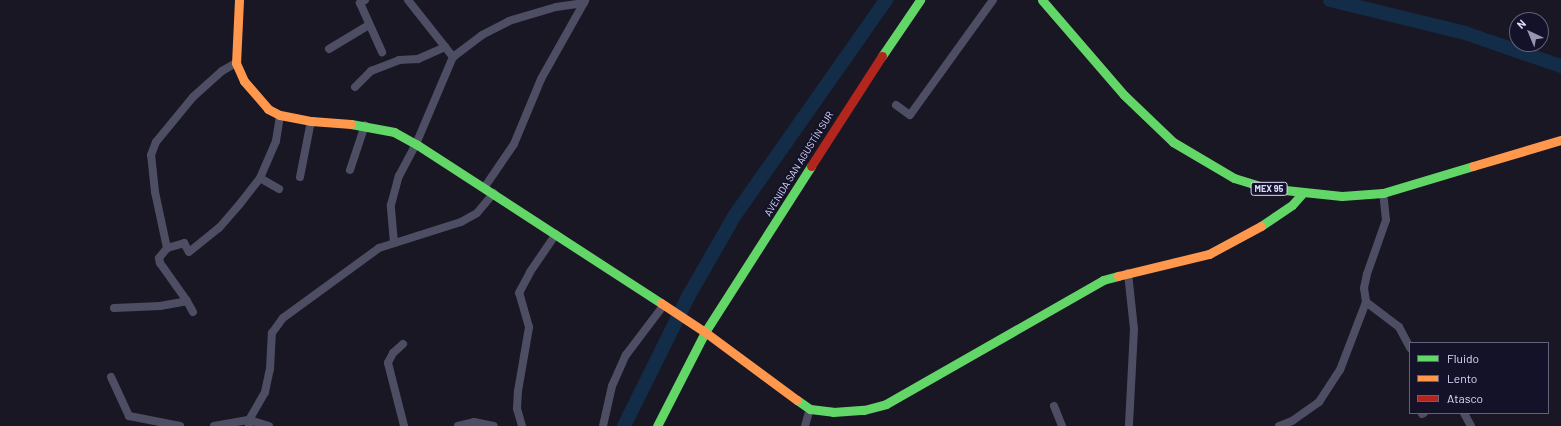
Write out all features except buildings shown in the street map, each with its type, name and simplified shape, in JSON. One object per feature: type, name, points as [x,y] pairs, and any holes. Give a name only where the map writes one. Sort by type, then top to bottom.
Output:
[{"type":"street","points":[[239,0],[236,63],[244,81],[258,100],[280,115],[310,121],[365,125],[394,132],[416,144],[494,193],[666,308],[705,332],[810,409],[833,412],[864,410],[886,404],[1103,280],[1209,254],[1275,218],[1292,206],[1302,194]]},
{"type":"street","points":[[365,0],[360,3],[382,52]]},
{"type":"street","points":[[408,0],[453,57]]},
{"type":"street","name":"AVENIDA SAN AGUSTÍN SUR","points":[[657,426],[705,332],[855,97],[921,0]]},
{"type":"street","points":[[896,105],[910,114],[993,0]]},
{"type":"street","name":"MEX 95","points":[[1042,0],[1124,95],[1173,142],[1234,178],[1266,188],[1302,194],[1342,196],[1383,193],[1561,140]]},
{"type":"street","points":[[394,243],[391,205],[399,176],[416,144],[453,57],[482,35],[510,22],[555,3],[585,1]]},
{"type":"street","points":[[484,188],[514,144],[541,79],[585,1]]},
{"type":"street","points":[[329,49],[369,25]]},
{"type":"street","points":[[355,87],[371,71],[398,60],[418,59],[445,46]]},
{"type":"street","points":[[167,248],[155,192],[151,156],[156,142],[193,97],[222,71],[236,63]]},
{"type":"street","points":[[193,312],[160,263],[159,258],[167,248],[184,243],[189,252],[218,228],[260,178],[276,141],[280,115]]},
{"type":"street","points":[[300,176],[310,121]]},
{"type":"street","points":[[350,170],[365,125]]},
{"type":"street","points":[[260,178],[279,189]]},
{"type":"street","points":[[249,423],[265,392],[270,369],[272,334],[276,326],[337,277],[379,248],[461,222],[484,207],[494,193]]},
{"type":"street","points":[[1279,426],[1306,412],[1330,388],[1352,342],[1366,302],[1364,288],[1367,274],[1386,220],[1383,193]]},
{"type":"street","points":[[522,426],[517,409],[518,390],[529,327],[519,293],[530,272],[556,234]]},
{"type":"street","points":[[1128,273],[1134,329],[1129,426]]},
{"type":"street","points":[[114,308],[160,306],[187,301]]},
{"type":"street","points":[[1366,302],[1399,327],[1409,346]]},
{"type":"street","points":[[603,426],[612,386],[626,355],[666,308]]},
{"type":"street","points":[[402,344],[393,353],[388,363],[404,426]]},
{"type":"street","points":[[110,377],[129,416],[180,426]]},
{"type":"street","points":[[1054,406],[1062,426]]},
{"type":"street","points":[[805,426],[810,409]]},
{"type":"street","points":[[1465,414],[1471,426]]},
{"type":"street","points":[[458,426],[474,422],[494,426]]},
{"type":"street","points":[[214,426],[249,423],[269,426]]},
{"type":"waterway","points":[[624,426],[689,295],[735,215],[886,0]]},
{"type":"waterway","points":[[1330,0],[1465,33],[1561,66]]},
{"type":"traffic: fast","points":[[882,56],[920,0]]},
{"type":"traffic: fast","points":[[1042,0],[1124,95],[1173,142],[1234,178],[1266,188],[1342,196],[1383,193],[1473,166]]},
{"type":"traffic: fast","points":[[351,124],[394,132],[416,144],[661,303]]},
{"type":"traffic: fast","points":[[657,426],[705,332],[811,166]]},
{"type":"traffic: fast","points":[[1261,226],[1292,205],[1302,194]]},
{"type":"traffic: fast","points":[[797,400],[810,409],[833,412],[864,410],[886,404],[1103,280],[1118,276]]},
{"type":"traffic: slow","points":[[239,0],[236,63],[244,81],[268,109],[280,115],[311,121],[351,124]]},
{"type":"traffic: slow","points":[[1473,166],[1561,140]]},
{"type":"traffic: slow","points":[[1118,276],[1209,254],[1261,226]]},
{"type":"traffic: slow","points":[[661,303],[705,332],[797,400]]},
{"type":"traffic: jam","points":[[811,166],[882,56]]}]
